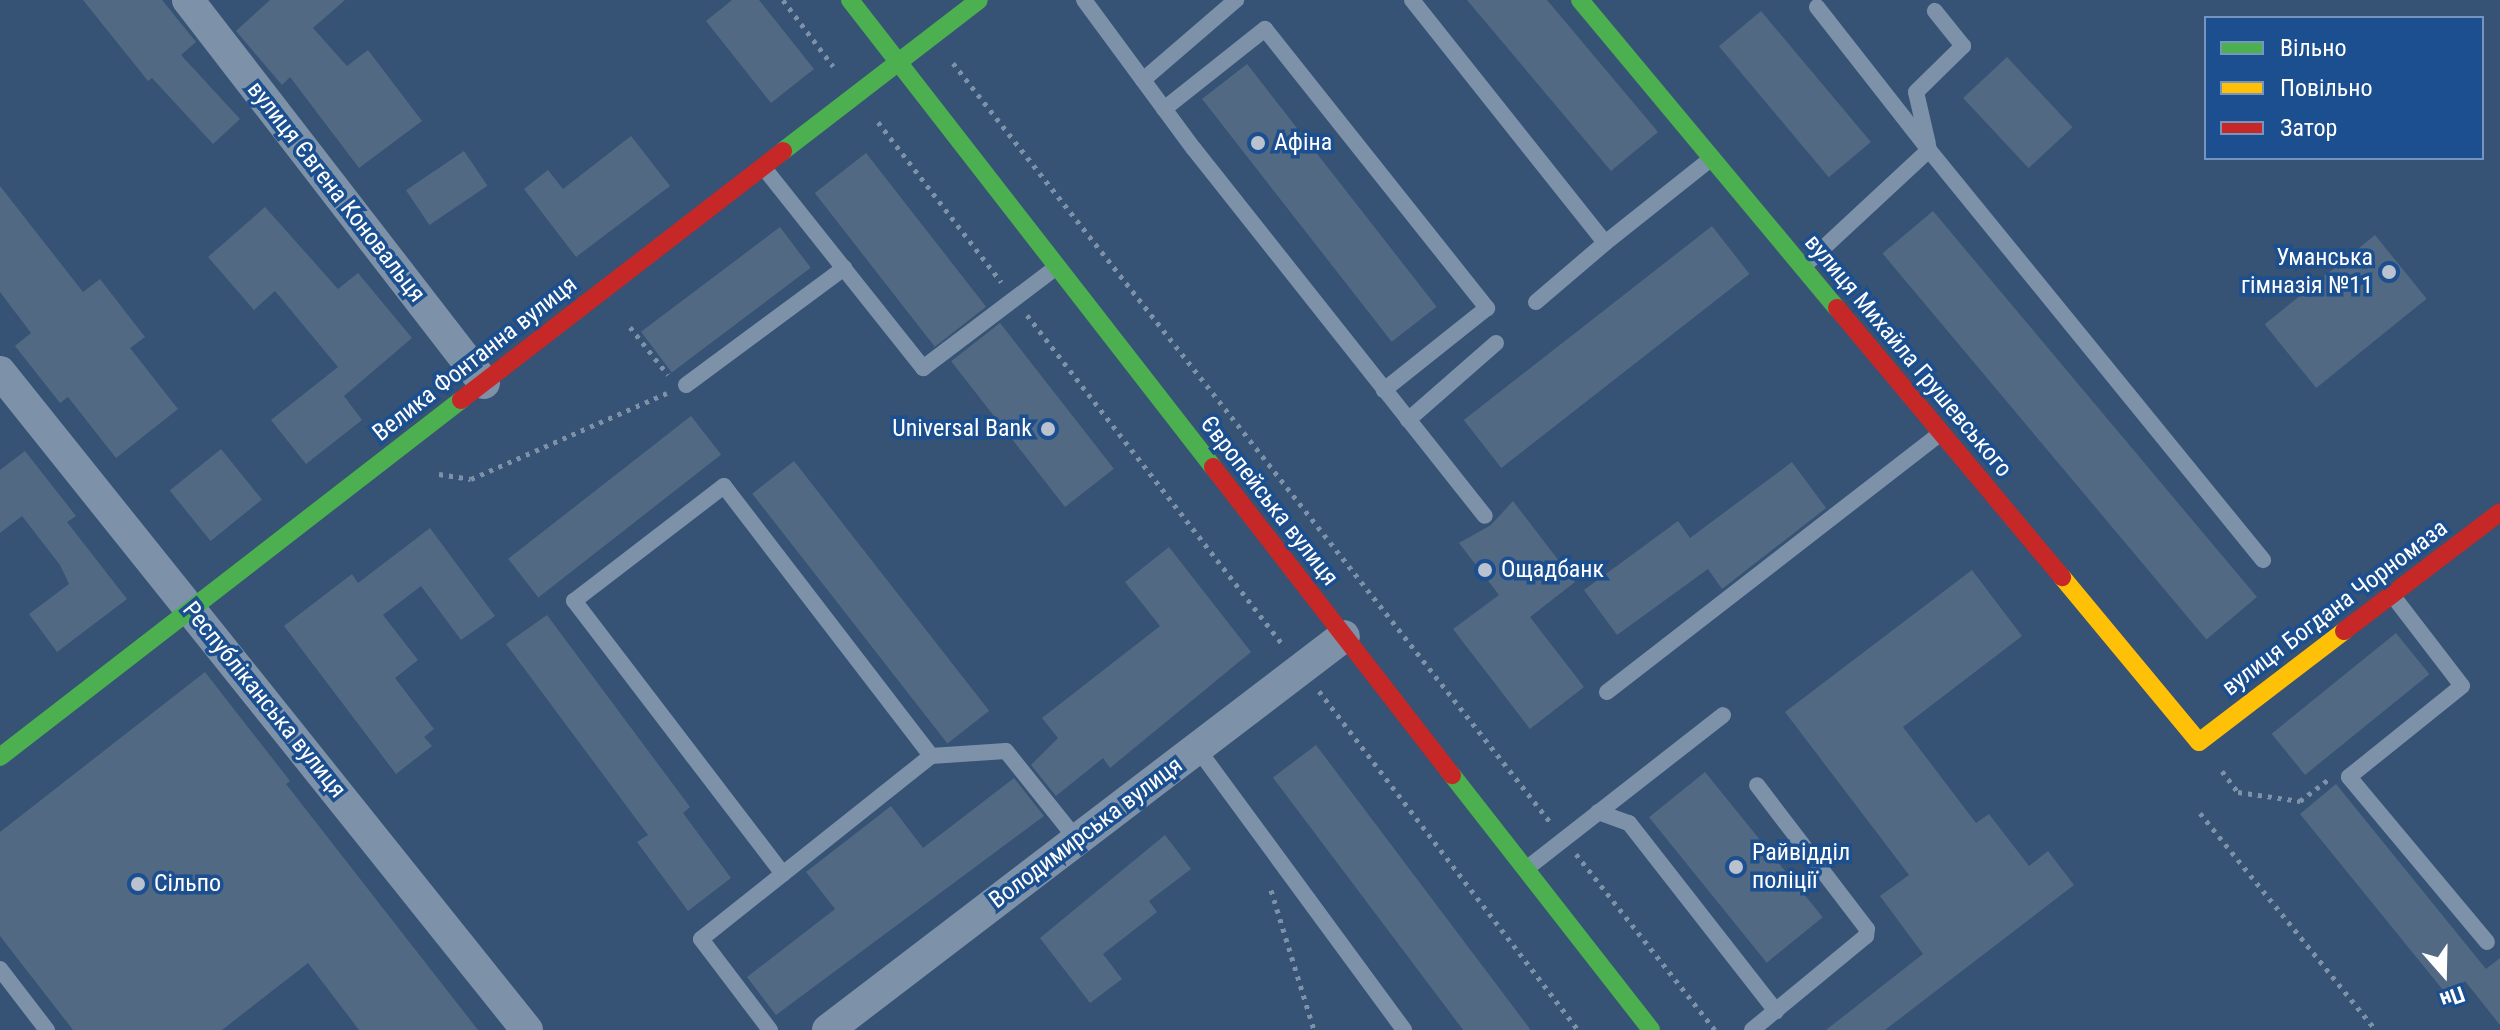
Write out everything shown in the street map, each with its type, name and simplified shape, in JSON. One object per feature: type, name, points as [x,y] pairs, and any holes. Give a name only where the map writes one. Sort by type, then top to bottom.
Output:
[{"type":"street","name":"вулиця Євгена Коновальця","points":[[188,0],[484,383]]},
{"type":"street","name":"Європейська вулиця","points":[[850,0],[1651,1030]]},
{"type":"street","name":"Велика Фонтанна вулиця","points":[[0,757],[979,0]]},
{"type":"street","name":"вулиця Михайла Грушевського","points":[[1580,0],[2199,742]]},
{"type":"street","name":"Республіканська вулиця","points":[[0,372],[527,1030]]},
{"type":"street","name":"вулиця Богдана Чорномаза","points":[[2199,742],[2500,512]]},
{"type":"street","name":"Володимирська вулиця","points":[[828,1030],[1344,636]]},
{"type":"lane","points":[[1084,0],[1164,109],[1485,516]]},
{"type":"lane","points":[[1143,80],[1236,0]]},
{"type":"lane","points":[[1412,0],[1605,243]]},
{"type":"lane","points":[[1817,7],[1929,150],[2263,560]]},
{"type":"lane","points":[[1929,150],[1916,92],[1963,46],[1935,11]]},
{"type":"lane","points":[[1164,109],[1265,29],[1487,308],[1384,390]]},
{"type":"lane","points":[[1803,267],[1929,150]]},
{"type":"lane","points":[[1536,302],[1712,158]]},
{"type":"lane","points":[[763,166],[923,368],[1056,267]]},
{"type":"lane","points":[[686,385],[844,268]]},
{"type":"lane","points":[[1408,420],[1496,343]]},
{"type":"lane","points":[[1607,692],[1942,433]]},
{"type":"lane","points":[[783,874],[574,601],[724,486],[931,756]]},
{"type":"lane","points":[[2392,595],[2462,686],[2349,777],[2487,942]]},
{"type":"lane","points":[[1526,869],[1723,715]]},
{"type":"lane","points":[[1197,748],[1404,1030]]},
{"type":"lane","points":[[770,1030],[701,939],[931,756],[1006,751],[1077,840]]},
{"type":"lane","points":[[1752,1030],[1866,936],[1867,929],[1757,785]]},
{"type":"lane","points":[[1598,812],[1629,823],[1776,1011]]},
{"type":"lane","points":[[0,969],[47,1030]]},
{"type":"path","points":[[930,37],[1715,1030]]},
{"type":"path","points":[[856,94],[1578,1030]]},
{"type":"path","points":[[630,327],[670,379],[686,385]]},
{"type":"path","points":[[439,474],[471,479],[686,385]]},
{"type":"path","points":[[2199,742],[2238,792],[2300,801],[2333,776],[2349,777]]},
{"type":"path","points":[[2200,813],[2376,1030]]},
{"type":"path","points":[[1267,878],[1314,1030]]},
{"type":"building","points":[[83,0],[162,0],[196,42],[181,55],[240,119],[213,144],[152,78],[148,81]]},
{"type":"building","points":[[270,0],[345,0],[313,28],[347,66],[368,50],[422,121],[359,168],[290,77],[282,85],[236,31]]},
{"type":"building","points":[[732,0],[759,0],[814,69],[771,103],[706,21]]},
{"type":"building","points":[[1467,0],[1547,0],[1658,132],[1611,171]]},
{"type":"building","points":[[1761,11],[1871,142],[1829,177],[1719,46]]},
{"type":"building","points":[[2007,57],[2072,127],[2029,168],[1963,98]]},
{"type":"building","points":[[1247,64],[1437,307],[1392,342],[1202,99]]},
{"type":"building","points":[[631,136],[670,186],[576,257],[524,189],[548,170],[563,189]]},
{"type":"building","points":[[464,151],[487,186],[429,225],[406,190]]},
{"type":"building","points":[[866,153],[986,307],[935,347],[815,193]]},
{"type":"building","points":[[0,186],[83,292],[100,279],[145,337],[130,348],[178,409],[116,458],[68,397],[60,403],[15,346],[31,333],[0,292]]},
{"type":"building","points":[[265,207],[338,289],[358,273],[412,338],[344,396],[362,420],[306,464],[271,420],[338,367],[275,291],[254,310],[208,257]]},
{"type":"building","points":[[1933,211],[2257,597],[2206,640],[1882,253]]},
{"type":"building","points":[[1712,226],[1750,274],[1501,468],[1464,420]]},
{"type":"building","points":[[780,227],[811,268],[672,372],[641,332]]},
{"type":"building","points":[[2375,235],[2427,299],[2316,388],[2265,324]]},
{"type":"building","points":[[1000,323],[1114,469],[1065,507],[951,361]]},
{"type":"building","points":[[691,416],[721,455],[538,597],[508,559]]},
{"type":"building","points":[[221,449],[262,500],[211,541],[170,491]]},
{"type":"building","points":[[25,451],[76,516],[67,522],[127,599],[57,652],[29,614],[69,584],[60,565],[22,516],[0,533],[0,470]]},
{"type":"building","points":[[794,461],[989,711],[947,743],[752,494]]},
{"type":"building","points":[[1792,462],[1826,508],[1722,589],[1708,569],[1617,635],[1584,590],[1678,521],[1690,538]]},
{"type":"building","points":[[1513,501],[1575,582],[1530,617],[1584,687],[1530,729],[1453,629],[1499,595],[1459,543],[1491,525]]},
{"type":"building","points":[[430,528],[495,616],[461,640],[421,586],[383,615],[418,660],[395,678],[434,729],[424,737],[432,746],[396,774],[284,626],[352,574],[358,583]]},
{"type":"building","points":[[1169,547],[1251,652],[1110,768],[1103,758],[1056,796],[1031,765],[1058,738],[1042,718],[1160,626],[1125,582]]},
{"type":"building","points":[[1972,570],[2022,636],[1903,727],[1976,823],[1989,814],[2029,866],[2048,851],[2074,885],[1885,1030],[1826,1030],[1923,954],[1880,896],[1909,875],[1785,712]]},
{"type":"building","points":[[547,615],[690,807],[683,813],[731,878],[688,911],[637,842],[648,835],[506,644]]},
{"type":"building","points":[[2396,633],[2429,674],[2305,775],[2272,734]]},
{"type":"building","name":"Сільпо","points":[[205,672],[290,781],[286,784],[478,1030],[359,1030],[308,963],[222,1030],[73,1030],[0,936],[0,832]]},
{"type":"building","points":[[1316,745],[1530,1029],[1463,1030],[1273,777]]},
{"type":"building","name":"Райвідділ поліції","points":[[1705,772],[1823,917],[1767,963],[1649,817]]},
{"type":"building","points":[[1014,778],[1044,816],[776,1015],[747,977],[835,909],[806,872],[891,806],[923,848]]},
{"type":"building","points":[[2336,784],[2486,969],[2500,958],[2500,1025],[2465,981],[2447,995],[2300,814]]},
{"type":"building","points":[[1165,835],[1191,869],[1149,901],[1157,912],[1103,954],[1122,979],[1090,1003],[1040,938]]},
{"type":"traffic: fast","points":[[850,0],[1213,467]]},
{"type":"traffic: fast","points":[[783,151],[979,0]]},
{"type":"traffic: fast","points":[[1580,0],[1837,308]]},
{"type":"traffic: fast","points":[[0,757],[461,400]]},
{"type":"traffic: fast","points":[[1452,775],[1651,1030]]},
{"type":"traffic: slow","points":[[2062,577],[2199,742],[2344,631]]},
{"type":"traffic: jam","points":[[461,400],[783,151]]},
{"type":"traffic: jam","points":[[1837,308],[2062,577]]},
{"type":"traffic: jam","points":[[1213,467],[1452,775]]},
{"type":"traffic: jam","points":[[2344,631],[2500,512]]},
{"type":"place","name":"Афіна","points":[[1258,143]]},
{"type":"place","name":"Уманська гімназія №11","points":[[2389,272]]},
{"type":"place","name":"Universal Bank","points":[[1048,429]]},
{"type":"place","name":"Ощадбанк","points":[[1485,570]]},
{"type":"place","name":"Райвідділ поліції","points":[[1736,867]]},
{"type":"place","name":"Сільпо","points":[[138,884]]}]
